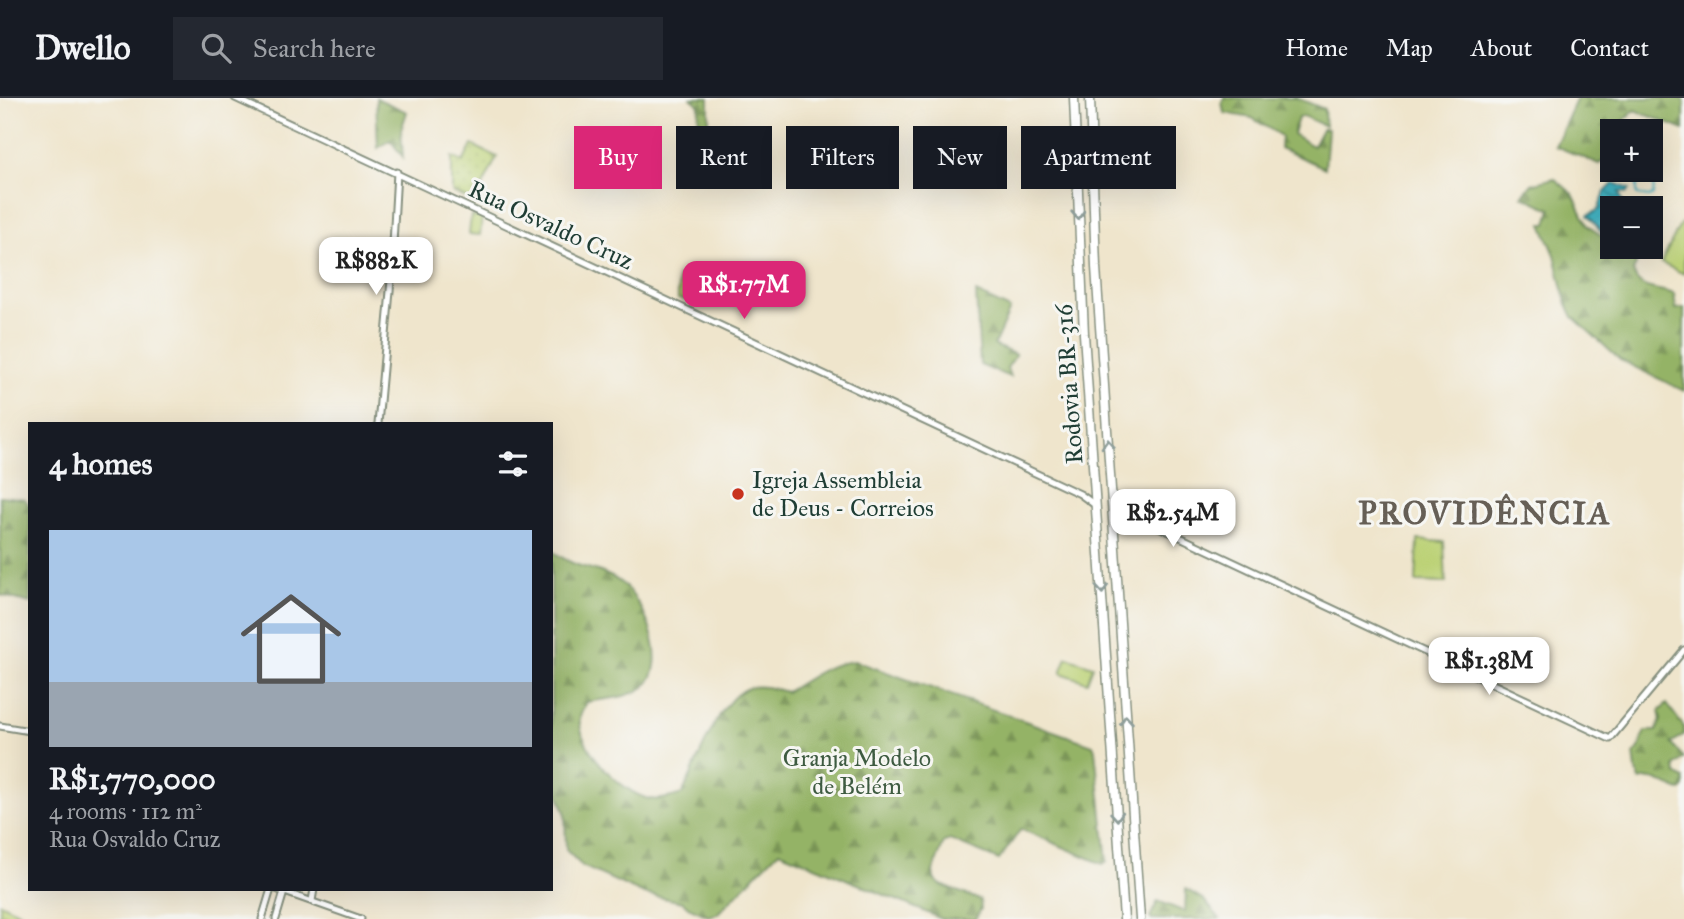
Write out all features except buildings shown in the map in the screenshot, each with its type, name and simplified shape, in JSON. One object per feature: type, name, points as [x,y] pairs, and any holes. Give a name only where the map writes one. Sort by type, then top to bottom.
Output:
[{"type":"highway","name":"Rodovia BR-316","points":[[1074,98],[1081,279],[1124,919]]},
{"type":"highway","name":"Rodovia BR-316","points":[[1090,98],[1096,267],[1139,914]]},
{"type":"highway","points":[[1107,655],[1116,660],[1122,655]]},
{"type":"highway","points":[[1107,677],[1117,675],[1123,682]]},
{"type":"street","name":"Rua Osvaldo Cruz","points":[[235,98],[1080,494],[1096,506]]},
{"type":"street","points":[[378,422],[391,281],[397,172]]},
{"type":"street","points":[[1080,494],[1088,493],[1095,486]]},
{"type":"street","points":[[1112,505],[1610,739],[1684,650]]},
{"type":"street","points":[[0,726],[28,731]]},
{"type":"street","points":[[262,919],[272,891]]},
{"type":"street","points":[[280,891],[361,919]]},
{"type":"street","points":[[312,901],[314,891]]},
{"type":"street","points":[[276,919],[284,892]]},
{"type":"green space","points":[[376,98],[407,112],[401,130],[403,157],[390,140],[378,148]]},
{"type":"green space","points":[[691,98],[709,98],[709,126],[698,126],[699,105]]},
{"type":"green space","points":[[1224,98],[1297,98],[1324,109],[1325,126],[1303,116],[1298,118],[1293,134],[1313,146],[1322,129],[1328,129],[1325,168],[1280,148],[1281,136],[1252,118],[1224,113]]},
{"type":"green space","points":[[1577,98],[1684,100],[1684,130],[1663,121],[1663,119],[1635,110],[1625,119],[1600,119],[1599,164],[1555,146]]},
{"type":"green space","points":[[472,145],[497,157],[475,202],[452,192],[452,157],[463,162]]},
{"type":"green space","points":[[1554,178],[1573,194],[1588,226],[1600,234],[1600,259],[1634,259],[1636,265],[1633,271],[1639,282],[1649,288],[1674,294],[1676,309],[1684,308],[1684,391],[1620,360],[1573,317],[1566,302],[1555,255],[1542,224],[1547,224],[1551,209],[1522,196],[1532,184]]},
{"type":"green space","points":[[471,216],[482,217],[480,235],[469,234]]},
{"type":"green space","points":[[1681,223],[1684,224],[1684,274],[1661,263]]},
{"type":"green space","points":[[678,277],[688,282],[689,300],[678,299]]},
{"type":"green space","points":[[976,293],[1010,309],[994,345],[1016,355],[1007,368],[1010,377],[980,365]]},
{"type":"green space","points":[[0,496],[25,499],[28,504],[28,602],[0,595]]},
{"type":"green space","points":[[1418,540],[1444,542],[1446,583],[1416,582]]},
{"type":"green space","name":"Granja Modelo de Belém","points":[[553,552],[572,563],[604,573],[620,582],[637,602],[651,632],[655,663],[652,677],[644,687],[624,696],[587,702],[580,717],[585,741],[593,754],[614,779],[639,795],[658,799],[682,794],[717,719],[737,695],[748,688],[767,687],[786,692],[827,668],[855,661],[1093,745],[1107,861],[1103,864],[1021,829],[999,860],[950,840],[944,842],[933,871],[934,879],[941,885],[980,900],[981,909],[975,919],[942,919],[779,851],[717,914],[708,916],[683,902],[644,894],[582,866],[566,850],[565,812],[554,782]]},
{"type":"green space","points":[[1067,657],[1093,666],[1087,682],[1061,673]]},
{"type":"green space","points":[[1667,704],[1684,727],[1684,735],[1671,743],[1684,758],[1675,766],[1676,774],[1684,779],[1684,787],[1681,790],[1657,780],[1640,780],[1636,770],[1634,753],[1639,749],[1645,731],[1656,731],[1661,720],[1659,711]]},
{"type":"green space","points":[[1186,889],[1204,900],[1220,919],[1150,917],[1158,901],[1185,912]]},
{"type":"green space","points":[[0,903],[33,919],[0,919]]},
{"type":"water","points":[[1614,183],[1630,189],[1628,193],[1619,192],[1620,196],[1603,196]]},
{"type":"water","points":[[1600,205],[1600,230],[1588,215],[1598,210]]},
{"type":"waterway","points":[[1637,182],[1637,195],[1649,197],[1653,195],[1654,187],[1650,182]]},
{"type":"place","name":"Igreja Assembleia de Deus - Correios","points":[[738,494]]},
{"type":"district","name":"PROVIDÊNCIA","points":[[1485,513]]}]
